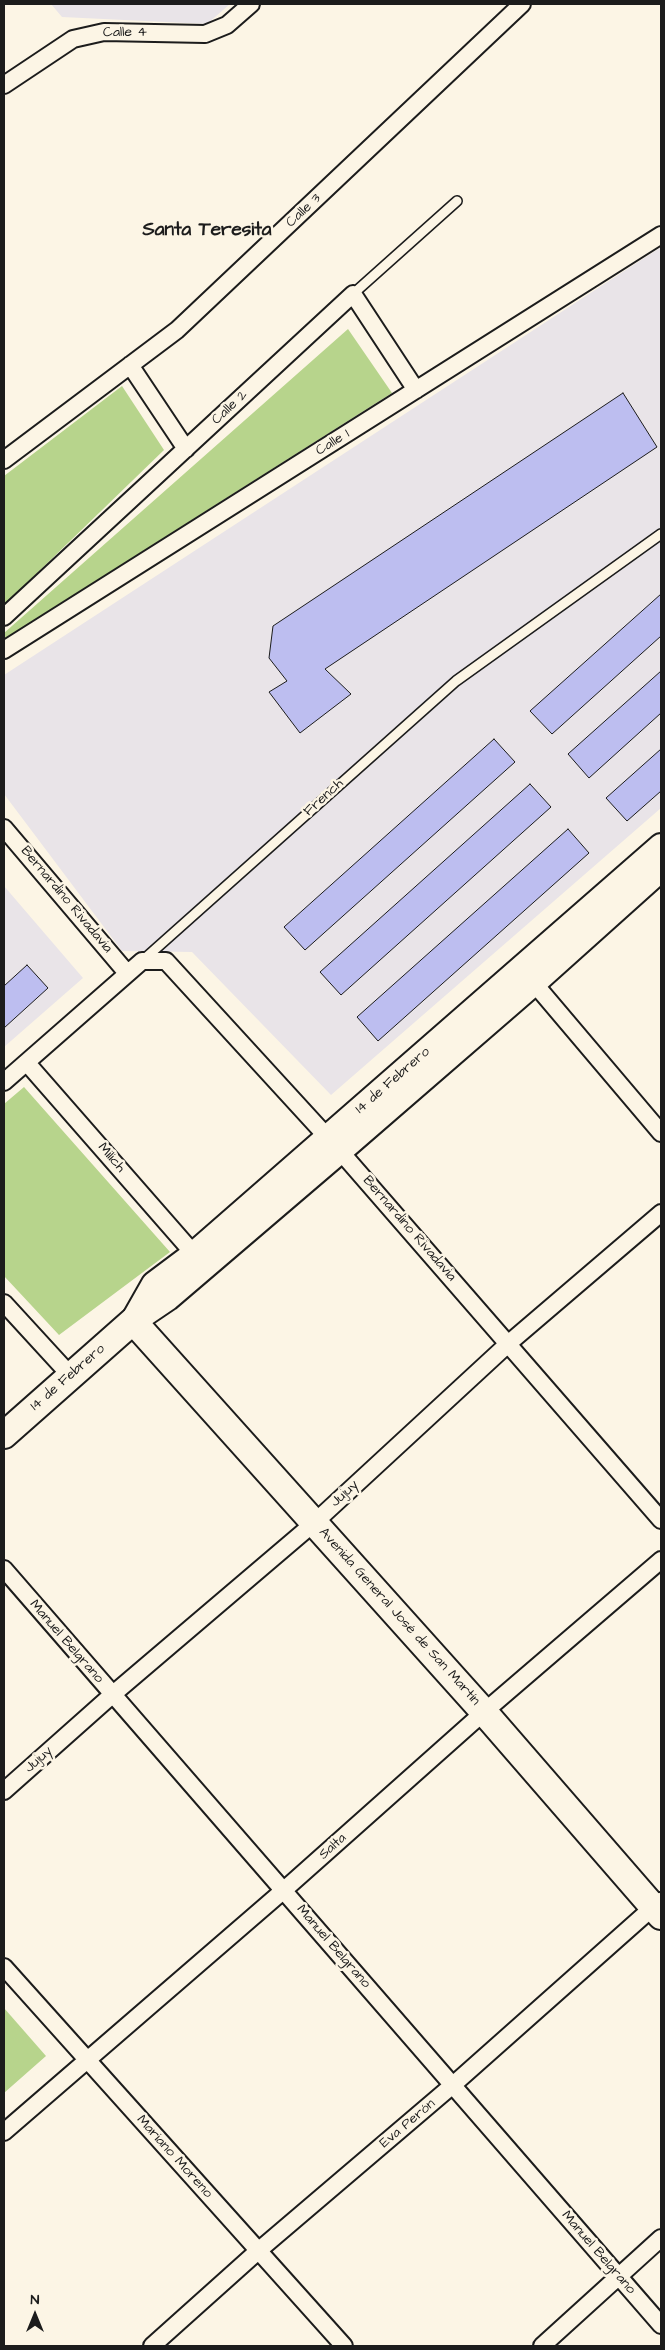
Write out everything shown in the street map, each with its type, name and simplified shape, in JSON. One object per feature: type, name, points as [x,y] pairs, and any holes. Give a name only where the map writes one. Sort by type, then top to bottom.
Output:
[{"type":"main road","name":"14 de Febrero","points":[[528,976],[661,846]]},
{"type":"main road","name":"14 de Febrero","points":[[4,1435],[133,1321],[168,1298],[334,1144],[528,976],[661,869]]},
{"type":"main road","name":"14 de Febrero","points":[[133,1321],[154,1284],[334,1144]]},
{"type":"main road","name":"Avenida General José de San Martín","points":[[133,1321],[659,1907]]},
{"type":"street","name":"Calle 4","points":[[4,85],[73,39],[104,32],[205,34],[227,25],[251,4]]},
{"type":"street","name":"Calle 3","points":[[4,460],[176,330],[522,4]]},
{"type":"street","name":"Calle 1","points":[[4,650],[661,235]]},
{"type":"street","points":[[353,294],[416,390]]},
{"type":"street","name":"Calle 2","points":[[4,617],[353,294]]},
{"type":"street","points":[[130,365],[186,449]]},
{"type":"street","name":"Bernardino Rivadavia","points":[[4,828],[127,973]]},
{"type":"street","name":"French","points":[[4,1082],[142,961]]},
{"type":"street","name":"Bernardino Rivadavia","points":[[142,961],[166,961],[334,1144],[661,1520]]},
{"type":"street","points":[[528,976],[661,1133]]},
{"type":"street","name":"Milich","points":[[27,1063],[194,1254]]},
{"type":"street","name":"Jujuy","points":[[4,1791],[112,1695],[314,1523],[509,1343],[661,1213]]},
{"type":"street","points":[[4,1303],[70,1376]]},
{"type":"street","name":"Salta","points":[[4,2132],[284,1890],[484,1712],[661,1560]]},
{"type":"street","name":"Manuel Belgrano","points":[[4,1569],[112,1695],[454,2084],[661,2325]]},
{"type":"street","name":"Eva Perón","points":[[152,2346],[258,2251],[659,1907]]},
{"type":"street","name":"Mariano Moreno","points":[[4,1967],[344,2346]]},
{"type":"street","points":[[542,2346],[661,2238]]},
{"type":"lane","name":"Calle 2","points":[[353,294],[457,201]]},
{"type":"lane","name":"French","points":[[142,961],[456,681],[661,534]]},
{"type":"shaded area","points":[[51,4],[230,4],[207,24],[62,17]]},
{"type":"shaded area","points":[[661,247],[661,808],[331,1095],[192,952],[122,951],[4,794],[4,675]]},
{"type":"shaded area","points":[[4,886],[83,978],[4,1047]]},
{"type":"green space","points":[[348,329],[392,393],[4,639],[4,633]]},
{"type":"green space","points":[[122,386],[164,450],[4,605],[4,476]]},
{"type":"green space","points":[[24,1087],[170,1252],[59,1335],[4,1276],[4,1104]]},
{"type":"green space","points":[[4,2008],[46,2056],[4,2093]]},
{"type":"building","points":[[623,393],[657,447],[325,669],[351,694],[300,733],[269,692],[287,681],[269,658],[273,626]]},
{"type":"building","points":[[661,594],[661,636],[552,734],[530,711]]},
{"type":"building","points":[[661,671],[661,713],[589,778],[568,754]]},
{"type":"building","points":[[494,739],[515,762],[305,950],[284,927]]},
{"type":"building","points":[[661,749],[661,791],[627,821],[606,798]]},
{"type":"building","points":[[530,784],[551,807],[341,995],[320,972]]},
{"type":"building","points":[[568,829],[589,853],[378,1041],[357,1017]]},
{"type":"building","points":[[27,965],[48,988],[4,1028],[4,986]]},
{"type":"district","name":"Santa Teresita","points":[[207,231]]}]
